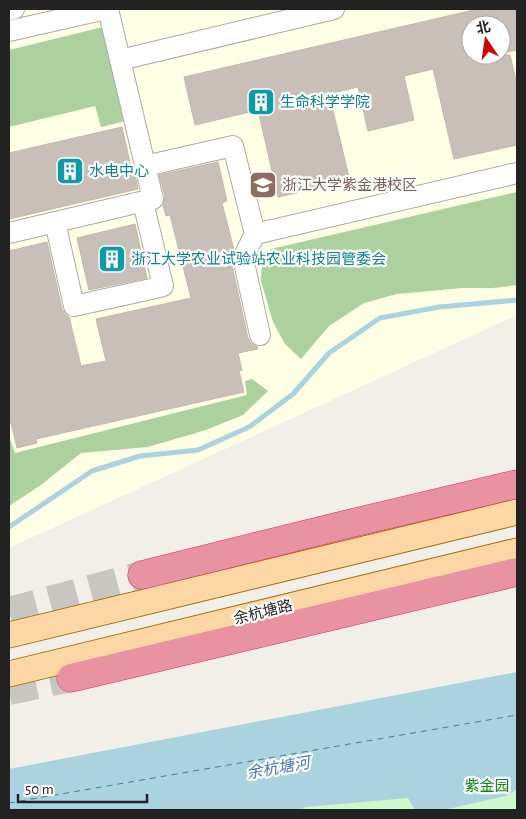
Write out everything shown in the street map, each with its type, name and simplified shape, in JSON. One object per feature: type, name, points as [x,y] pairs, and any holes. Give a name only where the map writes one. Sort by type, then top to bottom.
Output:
[{"type":"highway","points":[[142,574],[517,484]]},
{"type":"highway","points":[[71,678],[517,572]]},
{"type":"main road","points":[[9,635],[517,512]]},
{"type":"main road","name":"余杭塘路","points":[[9,674],[517,551]]},
{"type":"street","points":[[9,10],[14,9]]},
{"type":"street","points":[[9,31],[107,9],[153,200],[9,233]]},
{"type":"street","points":[[120,60],[334,9]]},
{"type":"street","points":[[145,166],[233,146],[255,234],[243,258],[260,335]]},
{"type":"street","points":[[255,234],[517,173]]},
{"type":"street","points":[[55,222],[74,306],[151,289],[162,286],[143,202]]},
{"type":"shaded area","name":"浙江大学紫金港校区","points":[[9,9],[517,9],[517,315],[9,548]]},
{"type":"green space","points":[[107,26],[130,120],[101,127],[95,106],[9,127],[9,50]]},
{"type":"green space","points":[[517,192],[517,285],[397,294],[364,303],[329,326],[301,359],[285,344],[273,322],[261,281],[262,261],[271,249]]},
{"type":"green space","points":[[252,379],[268,391],[243,415],[206,430],[148,447],[81,453],[41,485],[9,506],[9,436],[15,453],[247,395],[245,381]]},
{"type":"green space","name":"紫金园","points":[[517,755],[517,810],[238,810]]},
{"type":"water","name":"余杭塘河","points":[[517,672],[517,789],[509,795],[444,810],[415,810],[408,798],[306,807],[300,810],[9,810],[9,769]]},
{"type":"building","name":"生命科学学院","points":[[478,9],[517,9],[517,50],[511,51],[511,15],[461,15],[461,65],[511,65],[511,59],[517,85],[517,145],[454,159],[433,69],[404,76],[414,120],[368,131],[358,87],[329,94],[350,181],[278,197],[258,110],[195,125],[184,77]]},
{"type":"building","name":"水电中心","points":[[122,127],[133,176],[135,175],[138,189],[9,219],[9,153]]},
{"type":"building","points":[[218,162],[227,201],[222,203],[234,250],[231,261],[248,338],[258,349],[238,353],[242,370],[239,371],[244,392],[36,439],[37,443],[17,448],[11,423],[9,423],[9,251],[47,242],[62,309],[69,317],[81,366],[106,361],[96,319],[191,298],[170,215],[166,216],[163,205],[165,196],[159,175]]},
{"type":"building","name":"浙江大学农业试验站农业科技园管委会","points":[[135,224],[147,278],[89,290],[77,238]]},
{"type":"waterway","points":[[9,527],[92,471],[140,456],[198,450],[249,427],[293,394],[329,353],[380,318],[439,307],[517,300]]},
{"type":"ferry route","points":[[9,803],[517,715]]},
{"type":"tunnel","points":[[9,611],[142,575]]},
{"type":"tunnel","points":[[9,691],[71,678]]},
{"type":"place","name":"生命科学学院","points":[[261,102]]},
{"type":"place","name":"水电中心","points":[[70,171]]},
{"type":"place","name":"浙江大学紫金港校区","points":[[263,185]]},
{"type":"place","name":"浙江大学农业试验站农业科技园管委会","points":[[112,259]]}]
